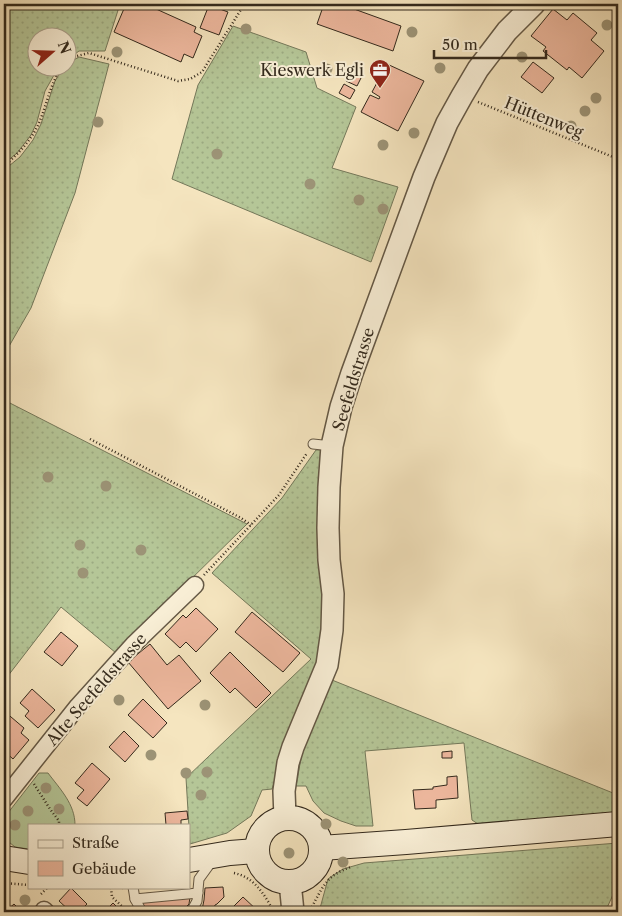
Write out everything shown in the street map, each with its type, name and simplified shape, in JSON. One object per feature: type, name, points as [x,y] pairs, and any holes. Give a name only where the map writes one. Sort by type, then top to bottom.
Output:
[{"type":"main road","points":[[285,818],[296,818],[305,822],[316,833],[321,848],[316,868],[305,878],[290,882],[280,881],[271,877],[263,870],[258,861],[256,851],[257,841],[268,825],[276,820],[285,818]]},
{"type":"main road","points":[[321,848],[618,824]]},
{"type":"main road","points":[[190,860],[223,864],[256,851]]},
{"type":"main road","points":[[4,858],[28,862]]},
{"type":"street","name":"Seefeldstrasse","points":[[285,818],[284,791],[288,763],[326,665],[332,630],[333,594],[329,560],[328,488],[323,445],[341,407],[352,372],[424,177],[447,123],[478,69],[507,31],[534,4]]},
{"type":"street","name":"Alte Seefeldstrasse","points":[[4,799],[78,706],[132,644],[195,585]]},
{"type":"street","points":[[283,911],[290,882]]},
{"type":"lane","points":[[191,912],[197,902],[199,878],[223,864]]},
{"type":"lane","points":[[133,888],[135,899],[142,912]]},
{"type":"lane","points":[[135,899],[198,893]]},
{"type":"path","points":[[78,56],[89,53],[178,81],[190,79],[202,72],[243,4]]},
{"type":"path","points":[[4,166],[18,154],[32,136],[39,122],[54,78]]},
{"type":"path","name":"Hüttenweg","points":[[462,96],[618,159]]},
{"type":"path","points":[[90,439],[251,525]]},
{"type":"path","points":[[23,774],[32,780],[59,821],[58,824]]},
{"type":"path","points":[[223,864],[248,878],[283,911]]},
{"type":"path","points":[[4,883],[28,885]]},
{"type":"path","points":[[126,888],[111,888],[112,897],[128,912]]},
{"type":"green space","points":[[4,4],[120,4],[105,51],[78,52],[78,28],[28,28],[28,78],[52,78],[45,91],[37,122],[31,135],[17,153],[4,164]]},
{"type":"green space","points":[[233,26],[306,52],[317,88],[356,107],[332,168],[398,187],[371,262],[172,179],[198,85]]},
{"type":"green space","points":[[78,58],[109,64],[75,193],[31,308],[4,355],[4,170],[20,157],[33,140],[41,124],[57,78],[78,78]]},
{"type":"green space","points":[[4,400],[247,524],[116,653],[61,607],[4,681]]},
{"type":"green space","points":[[316,450],[325,450],[325,634],[313,682],[285,747],[272,789],[262,790],[251,816],[227,833],[190,844],[186,778],[311,659],[212,573],[282,498]]},
{"type":"green space","points":[[332,680],[618,795],[618,816],[484,828],[472,820],[464,743],[365,751],[373,826],[356,826],[324,813],[313,801],[306,786],[296,786],[302,753]]},
{"type":"green space","points":[[39,773],[48,773],[70,804],[75,824],[28,824],[28,849],[15,847],[4,838],[4,818]]},
{"type":"green space","points":[[618,843],[618,884],[605,912],[319,912],[328,879],[343,869],[364,863]]},
{"type":"building","points":[[126,4],[145,4],[196,27],[194,32],[202,36],[193,58],[184,54],[181,62],[114,32]]},
{"type":"building","points":[[324,4],[344,4],[401,26],[393,51],[317,24]]},
{"type":"building","points":[[209,5],[228,12],[219,35],[200,28]]},
{"type":"building","points":[[553,9],[567,20],[573,13],[597,33],[591,40],[604,51],[582,78],[569,67],[567,70],[543,51],[546,47],[531,36]]},
{"type":"building","points":[[533,62],[554,78],[542,93],[521,77]]},
{"type":"building","points":[[387,64],[424,81],[398,131],[361,112],[370,95],[379,99],[380,97],[372,92]]},
{"type":"building","points":[[349,73],[361,78],[357,86],[346,81]]},
{"type":"building","points":[[344,84],[355,90],[350,99],[339,93]]},
{"type":"building","points":[[196,608],[218,629],[196,652],[186,642],[180,648],[165,634],[183,615],[186,618]]},
{"type":"building","points":[[252,612],[300,653],[283,672],[235,632]]},
{"type":"building","points":[[61,632],[78,646],[62,666],[44,652]]},
{"type":"building","points":[[150,644],[167,665],[179,655],[201,681],[168,709],[128,662]]},
{"type":"building","points":[[230,652],[271,693],[256,708],[235,688],[230,693],[210,673]]},
{"type":"building","points":[[32,689],[55,710],[38,728],[25,716],[29,711],[20,703]]},
{"type":"building","points":[[143,699],[167,723],[153,738],[128,715]]},
{"type":"building","points":[[4,711],[24,728],[21,733],[29,740],[13,759],[4,751]]},
{"type":"building","points":[[124,731],[139,746],[125,762],[109,747]]},
{"type":"building","points":[[452,751],[452,758],[442,758],[442,752]]},
{"type":"building","points":[[92,763],[110,779],[87,806],[77,798],[84,790],[75,783]]},
{"type":"building","points":[[457,776],[458,798],[436,800],[436,808],[415,809],[413,790],[433,789],[433,787],[447,785],[447,777]]},
{"type":"building","points":[[187,811],[188,819],[181,820],[181,824],[166,824],[165,813]]},
{"type":"building","points":[[223,887],[224,897],[215,905],[213,912],[202,910],[205,888]]},
{"type":"building","points":[[71,888],[87,904],[79,912],[71,912],[59,901]]},
{"type":"building","points":[[191,890],[189,904],[181,912],[149,912],[144,908],[139,894]]},
{"type":"building","points":[[618,891],[618,908],[612,905]]},
{"type":"building","points":[[243,897],[259,912],[228,912]]},
{"type":"building","points":[[113,903],[122,912],[104,912]]},
{"type":"building","points":[[14,904],[22,912],[5,912]]},
{"type":"place","name":"Kieswerk Egli","points":[[380,89]]}]
